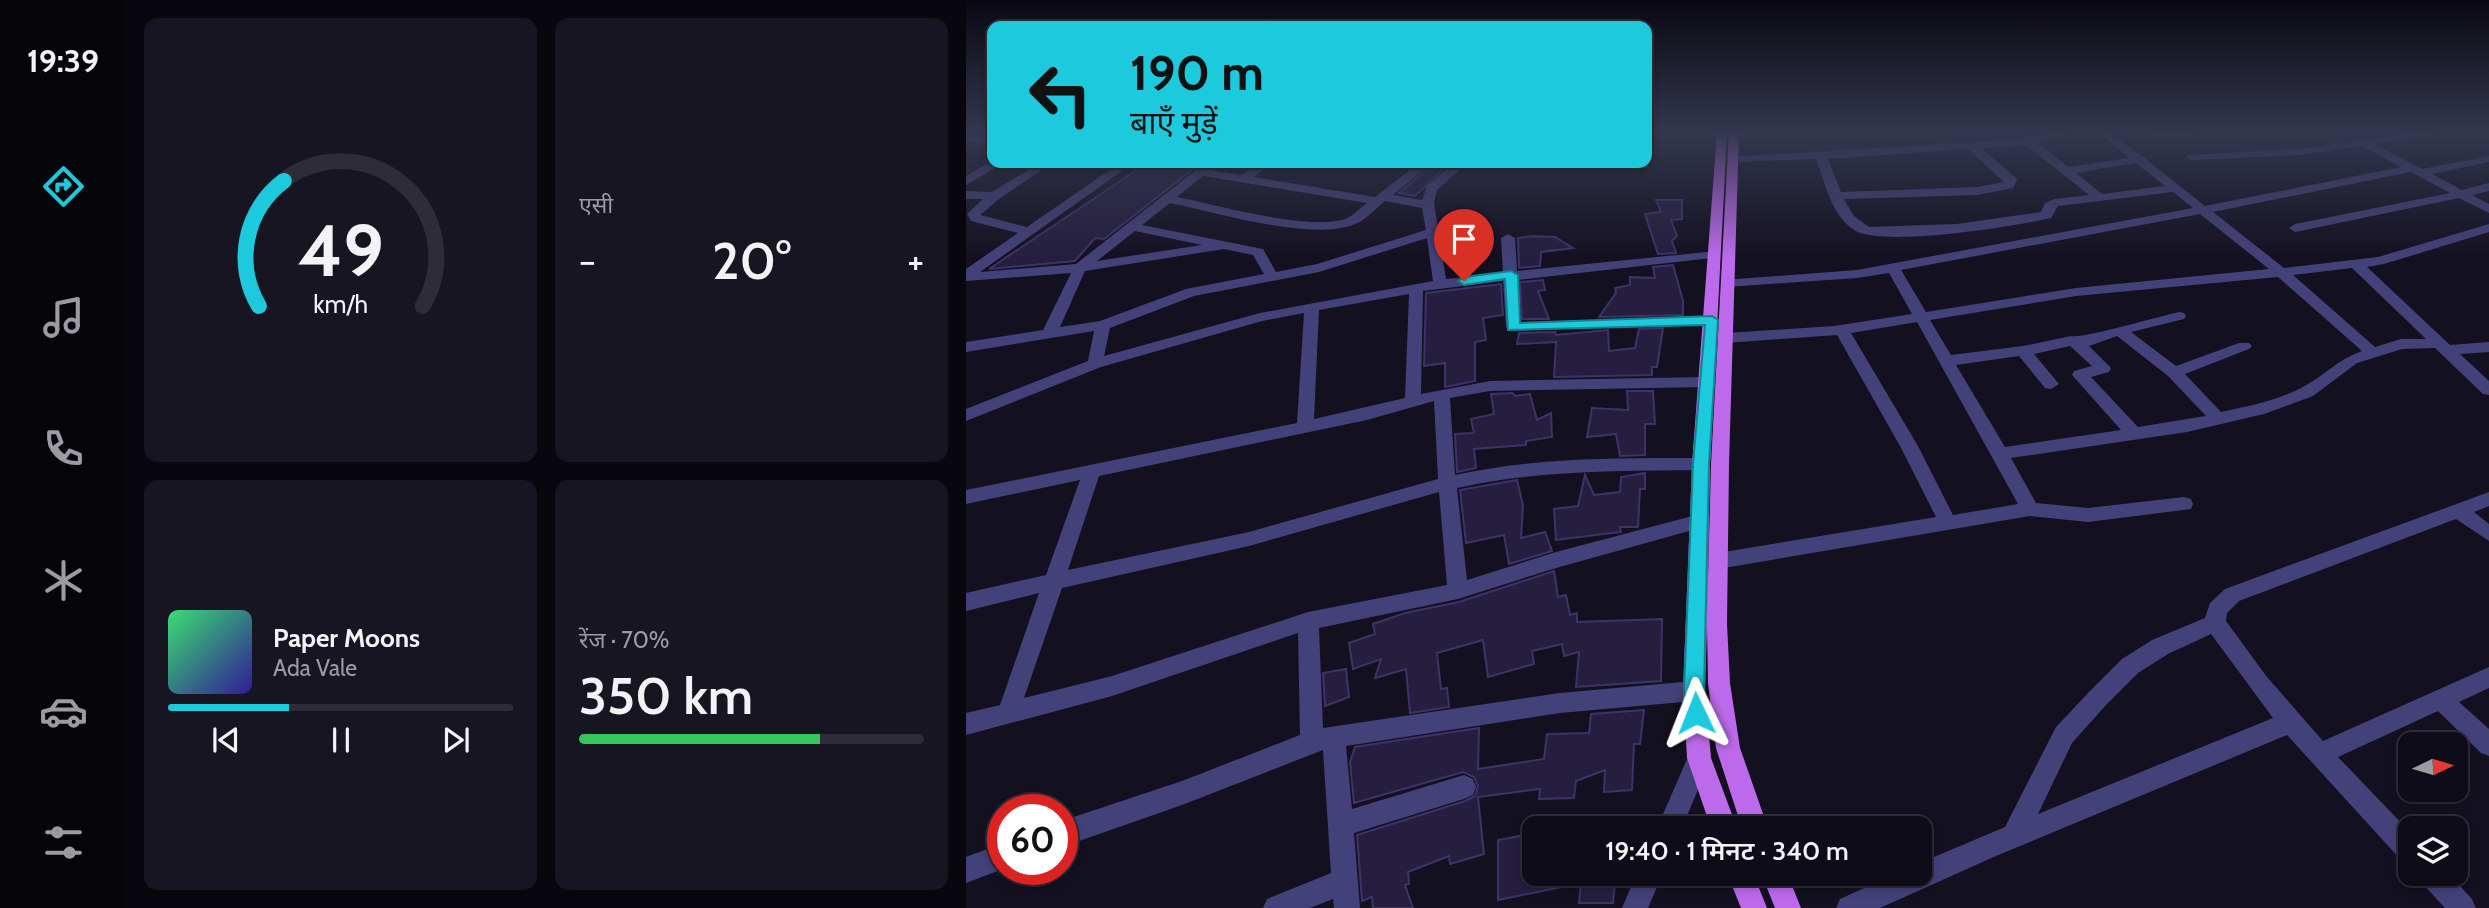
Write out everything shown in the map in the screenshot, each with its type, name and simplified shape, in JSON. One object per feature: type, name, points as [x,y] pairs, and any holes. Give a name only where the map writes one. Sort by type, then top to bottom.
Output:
[{"type":"main road","points":[[1719,174],[1712,254],[1712,320],[1701,464],[1694,691],[1699,758],[1720,816]]},
{"type":"main road","points":[[1732,174],[1718,561],[1719,683],[1728,748],[1751,816]]},
{"type":"main road","points":[[1699,758],[1728,748]]},
{"type":"main road","points":[[1745,886],[1754,908]]},
{"type":"main road","points":[[1779,886],[1788,908]]},
{"type":"street","points":[[1027,232],[975,218],[973,214],[1028,174]]},
{"type":"street","points":[[966,276],[1111,174]]},
{"type":"street","points":[[1049,334],[1080,268],[1197,174]]},
{"type":"street","points":[[1215,174],[1429,205]]},
{"type":"street","points":[[1244,179],[1250,174]]},
{"type":"street","points":[[1166,198],[1284,220],[1340,226],[1352,221],[1411,174]]},
{"type":"street","points":[[1440,284],[1429,205],[1431,189],[1448,174]]},
{"type":"street","points":[[1829,174],[1847,219],[1857,228],[1883,232],[2031,218],[2047,215],[2049,206],[2055,203],[2178,188]]},
{"type":"street","points":[[1838,196],[1977,191],[2009,185],[2011,180],[2005,174]]},
{"type":"street","points":[[2070,174],[2100,198]]},
{"type":"street","points":[[2161,174],[2281,272],[2374,354]]},
{"type":"street","points":[[1728,283],[1820,279],[1893,268],[2203,208],[2396,174]]},
{"type":"street","points":[[2421,174],[2489,209]]},
{"type":"street","points":[[2295,228],[2489,187]]},
{"type":"street","points":[[966,195],[995,196]]},
{"type":"street","points":[[1130,226],[1258,252],[1272,277]]},
{"type":"street","points":[[1726,338],[1842,330],[2076,292],[2379,261],[2489,228]]},
{"type":"street","points":[[969,350],[1103,325],[1191,292],[1319,268],[1434,232]]},
{"type":"street","points":[[1507,238],[1513,327],[1712,320]]},
{"type":"street","points":[[966,276],[1080,268],[1225,245]]},
{"type":"street","points":[[966,415],[1095,364],[1196,333],[1440,284],[1712,254]]},
{"type":"street","points":[[2356,264],[2489,390]]},
{"type":"street","points":[[1893,268],[1923,316],[2030,509]]},
{"type":"street","points":[[1413,401],[1416,290]]},
{"type":"street","points":[[1305,427],[1312,308]]},
{"type":"street","points":[[2078,344],[2119,330],[2179,316]]},
{"type":"street","points":[[1095,364],[1103,325]]},
{"type":"street","points":[[1842,330],[1909,446],[1948,523]]},
{"type":"street","points":[[2119,330],[2174,372],[2218,419]]},
{"type":"street","points":[[1946,361],[2023,351],[2071,341],[2078,344],[2103,368],[2080,375],[2134,434]]},
{"type":"street","points":[[2000,454],[2134,434],[2264,408],[2307,393],[2351,360],[2400,344],[2489,347]]},
{"type":"street","points":[[2174,372],[2244,346]]},
{"type":"street","points":[[2023,351],[2051,384]]},
{"type":"street","points":[[966,497],[1305,427],[1442,394],[1490,387],[1707,382]]},
{"type":"street","points":[[1442,394],[1447,483],[1458,591]]},
{"type":"street","points":[[966,602],[1249,539],[1447,483],[1502,471],[1586,464],[1701,464]]},
{"type":"street","points":[[1008,713],[1092,471]]},
{"type":"street","points":[[2398,838],[2237,659],[2215,623],[2217,609],[2232,595],[2489,499]]},
{"type":"street","points":[[1718,561],[2030,509],[2057,514],[2093,515],[2184,504]]},
{"type":"street","points":[[2459,511],[2489,534]]},
{"type":"street","points":[[966,724],[1112,686],[1308,621],[1458,591],[1556,560],[1700,521]]},
{"type":"street","points":[[1308,621],[1323,739],[1341,825],[1348,908]]},
{"type":"street","points":[[2014,836],[2064,735],[2098,698],[2130,666],[2160,647],[2215,623]]},
{"type":"street","points":[[2320,754],[2489,677]]},
{"type":"street","points":[[1078,829],[1182,793],[1323,739],[1378,728],[1560,703],[1694,691]]},
{"type":"street","points":[[2439,698],[2489,745]]},
{"type":"street","points":[[1849,908],[2014,836],[2291,722]]},
{"type":"street","points":[[1674,816],[1699,758]]},
{"type":"street","points":[[1341,825],[1464,787]]},
{"type":"street","points":[[966,870],[987,862]]},
{"type":"street","points":[[1276,908],[1345,881]]},
{"type":"street","points":[[1634,908],[1644,886]]},
{"type":"street","points":[[2442,886],[2463,908]]},
{"type":"building","points":[[1130,174],[1186,174],[1104,239],[1095,238],[1075,261],[989,269]]},
{"type":"building","points":[[1421,174],[1438,174],[1415,196],[1399,193]]},
{"type":"building","points":[[1656,200],[1682,200],[1682,219],[1671,220],[1677,236],[1672,241],[1676,253],[1658,254],[1645,214],[1661,212]]},
{"type":"building","points":[[1555,237],[1573,248],[1541,252],[1540,266],[1519,268],[1518,238]]},
{"type":"building","points":[[1673,265],[1683,301],[1683,315],[1599,317],[1616,293],[1615,288],[1630,285],[1630,277],[1655,278],[1653,267]]},
{"type":"building","points":[[1543,280],[1545,290],[1538,291],[1549,319],[1522,319],[1520,282]]},
{"type":"building","points":[[1501,284],[1503,315],[1483,318],[1486,340],[1475,342],[1475,381],[1445,387],[1445,363],[1424,366],[1426,293]]},
{"type":"building","points":[[1663,328],[1657,367],[1652,367],[1652,375],[1554,377],[1556,342],[1517,344],[1519,333],[1555,332],[1556,335],[1608,330],[1609,351],[1635,348],[1639,329]]},
{"type":"building","points":[[1627,391],[1653,391],[1655,424],[1645,424],[1645,455],[1620,456],[1616,434],[1587,437],[1592,408],[1628,410]]},
{"type":"building","points":[[1513,393],[1515,396],[1530,394],[1537,420],[1551,413],[1552,437],[1526,441],[1526,445],[1474,449],[1476,468],[1457,472],[1455,434],[1474,433],[1471,419],[1494,414],[1491,394]]},
{"type":"building","points":[[1645,473],[1645,489],[1640,489],[1638,527],[1620,527],[1621,532],[1556,540],[1554,509],[1578,506],[1585,475],[1594,495],[1620,492],[1621,477]]},
{"type":"building","points":[[1517,480],[1523,505],[1521,538],[1545,532],[1552,551],[1509,564],[1504,535],[1466,543],[1460,490]]},
{"type":"building","points":[[1554,571],[1558,597],[1566,595],[1570,615],[1577,613],[1577,622],[1662,619],[1661,681],[1576,687],[1579,652],[1564,656],[1562,644],[1532,651],[1534,664],[1488,677],[1483,640],[1437,653],[1441,689],[1447,688],[1449,707],[1410,713],[1406,669],[1375,678],[1381,659],[1353,669],[1349,643],[1375,634],[1373,624],[1405,613],[1459,602]]},
{"type":"building","points":[[1346,669],[1349,697],[1325,706],[1323,673]]},
{"type":"building","points":[[1644,710],[1640,744],[1634,744],[1632,790],[1604,792],[1605,770],[1576,781],[1574,798],[1539,799],[1540,789],[1478,797],[1484,854],[1450,864],[1449,856],[1408,872],[1409,884],[1405,885],[1413,908],[1373,908],[1372,897],[1362,901],[1357,835],[1465,801],[1475,796],[1478,786],[1474,777],[1463,772],[1354,803],[1350,762],[1355,747],[1479,728],[1478,769],[1544,759],[1547,734],[1589,733],[1591,714]]},
{"type":"building","points":[[1522,835],[1522,886],[1566,886],[1498,900],[1498,840]]},
{"type":"building","points":[[1581,886],[1615,886],[1613,903],[1579,903]]},
{"type":"route","points":[[1464,281],[1511,275],[1513,327],[1712,320],[1701,464],[1694,691],[1696,713]]}]
